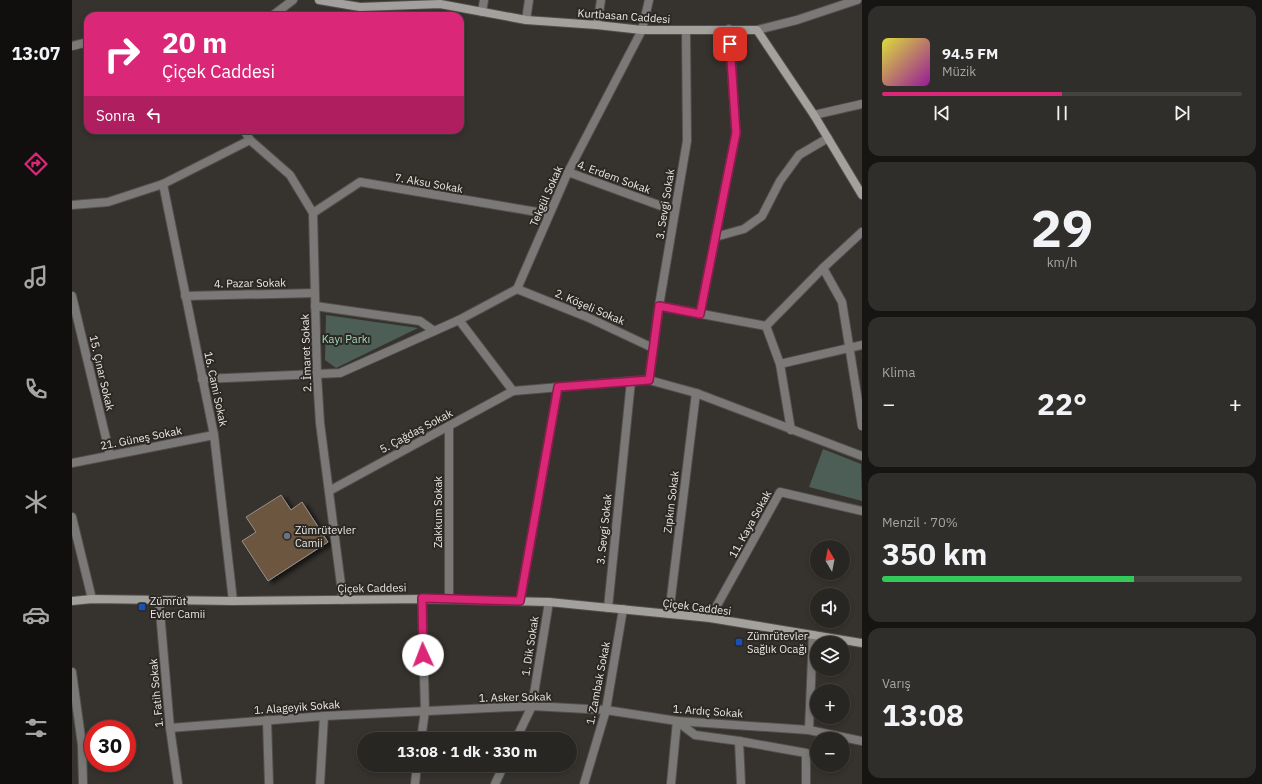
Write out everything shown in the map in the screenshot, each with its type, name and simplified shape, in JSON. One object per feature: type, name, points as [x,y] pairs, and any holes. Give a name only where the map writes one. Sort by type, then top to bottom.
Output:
[{"type":"main road","name":"Kurtbasan Caddesi","points":[[319,0],[360,6],[440,4],[526,20],[642,30],[757,30]]},
{"type":"main road","points":[[757,30],[814,115],[861,191]]},
{"type":"main road","name":"Çiçek Caddesi","points":[[72,601],[233,601],[422,598],[549,602],[710,618],[862,643]]},
{"type":"street","points":[[278,12],[293,0]]},
{"type":"street","points":[[482,12],[484,0]]},
{"type":"street","points":[[526,20],[529,0]]},
{"type":"street","points":[[597,25],[601,0]]},
{"type":"street","name":"Tekgül Sokak","points":[[517,289],[568,172],[642,30],[649,0]]},
{"type":"street","points":[[757,30],[797,20],[857,0]]},
{"type":"street","points":[[700,314],[736,133],[729,29]]},
{"type":"street","name":"3. Sevgi Sokak","points":[[649,380],[659,306],[687,141],[686,30]]},
{"type":"street","points":[[72,46],[84,43]]},
{"type":"street","points":[[814,115],[862,104]]},
{"type":"street","name":"2. İmaret Sokak","points":[[246,134],[250,140],[290,175],[313,213],[317,375],[320,423],[343,600]]},
{"type":"street","points":[[715,237],[744,229],[762,216],[780,181],[799,155],[828,138]]},
{"type":"street","points":[[72,205],[108,202],[163,184],[250,140]]},
{"type":"street","name":"4. Erdem Sokak","points":[[568,172],[675,211]]},
{"type":"street","name":"7. Aksu Sokak","points":[[313,213],[360,182],[550,214]]},
{"type":"street","name":"16. Cami Sokak","points":[[163,184],[214,435],[233,601]]},
{"type":"street","points":[[766,326],[823,268],[862,232]]},
{"type":"street","points":[[823,268],[842,302],[862,426]]},
{"type":"street","points":[[202,379],[340,373],[459,320],[517,289]]},
{"type":"street","name":"2. Köşeli Sokak","points":[[517,289],[587,317],[653,348]]},
{"type":"street","name":"4. Pazar Sokak","points":[[186,296],[315,293]]},
{"type":"street","name":"15. Çınar Sokak","points":[[72,296],[110,456]]},
{"type":"street","points":[[316,306],[420,321],[434,331]]},
{"type":"street","points":[[659,306],[766,326]]},
{"type":"street","points":[[459,320],[513,391]]},
{"type":"street","points":[[766,326],[780,364],[792,430]]},
{"type":"street","points":[[780,364],[862,344]]},
{"type":"street","points":[[649,380],[696,393],[862,456]]},
{"type":"street","name":"5. Çağdaş Sokak","points":[[329,491],[513,391],[649,380]]},
{"type":"street","name":"3. Sevgi Sokak","points":[[608,608],[631,381]]},
{"type":"street","points":[[520,601],[558,387]]},
{"type":"street","name":"Zıpkın Sokak","points":[[669,614],[696,393]]},
{"type":"street","name":"Zakkum Sokak","points":[[449,426],[449,599]]},
{"type":"street","name":"21. Güneş Sokak","points":[[72,463],[214,435]]},
{"type":"street","name":"11. Kaya Sokak","points":[[710,618],[780,492],[862,512]]},
{"type":"street","points":[[72,517],[92,600]]},
{"type":"street","points":[[422,598],[425,711],[422,732]]},
{"type":"street","name":"1. Fatih Sokak","points":[[159,600],[170,728],[178,784]]},
{"type":"street","name":"1. Dik Sokak","points":[[519,732],[532,706],[549,602]]},
{"type":"street","name":"1. Zambak Sokak","points":[[584,784],[606,710],[623,609]]},
{"type":"street","points":[[809,730],[813,635]]},
{"type":"street","points":[[72,672],[82,745],[83,784]]},
{"type":"street","name":"1. Asker Sokak","points":[[425,711],[532,706],[606,710]]},
{"type":"street","name":"1. Ardıç Sokak","points":[[606,710],[677,721],[809,730],[862,741]]},
{"type":"street","name":"1. Alageyik Sokak","points":[[170,728],[324,716],[425,711]]},
{"type":"street","points":[[320,784],[324,716]]},
{"type":"street","points":[[267,720],[269,784]]},
{"type":"street","points":[[677,721],[695,735],[806,753],[806,784]]},
{"type":"street","points":[[671,784],[677,721]]},
{"type":"street","points":[[739,741],[741,784]]},
{"type":"street","points":[[415,784],[416,772]]},
{"type":"street","points":[[496,784],[501,772]]},
{"type":"green space","name":"Kayı Parkı","points":[[326,315],[418,328],[336,368],[325,360]]},
{"type":"green space","points":[[823,449],[861,464],[862,501],[809,487]]},
{"type":"building","name":"Zümrütevler Camii","points":[[281,495],[291,510],[302,502],[328,542],[268,581],[242,541],[256,532],[246,517]]},
{"type":"place","name":"Zümrütevler Camii","points":[[287,536]]},
{"type":"place","name":"Zümrüt Evler Camii","points":[[142,607]]},
{"type":"place","name":"Zümrütevler Sağlık Ocağı","points":[[739,642]]},
{"type":"route","points":[[423,655],[422,598],[520,601],[558,387],[649,380],[659,306],[700,314],[736,133],[730,44]]}]
